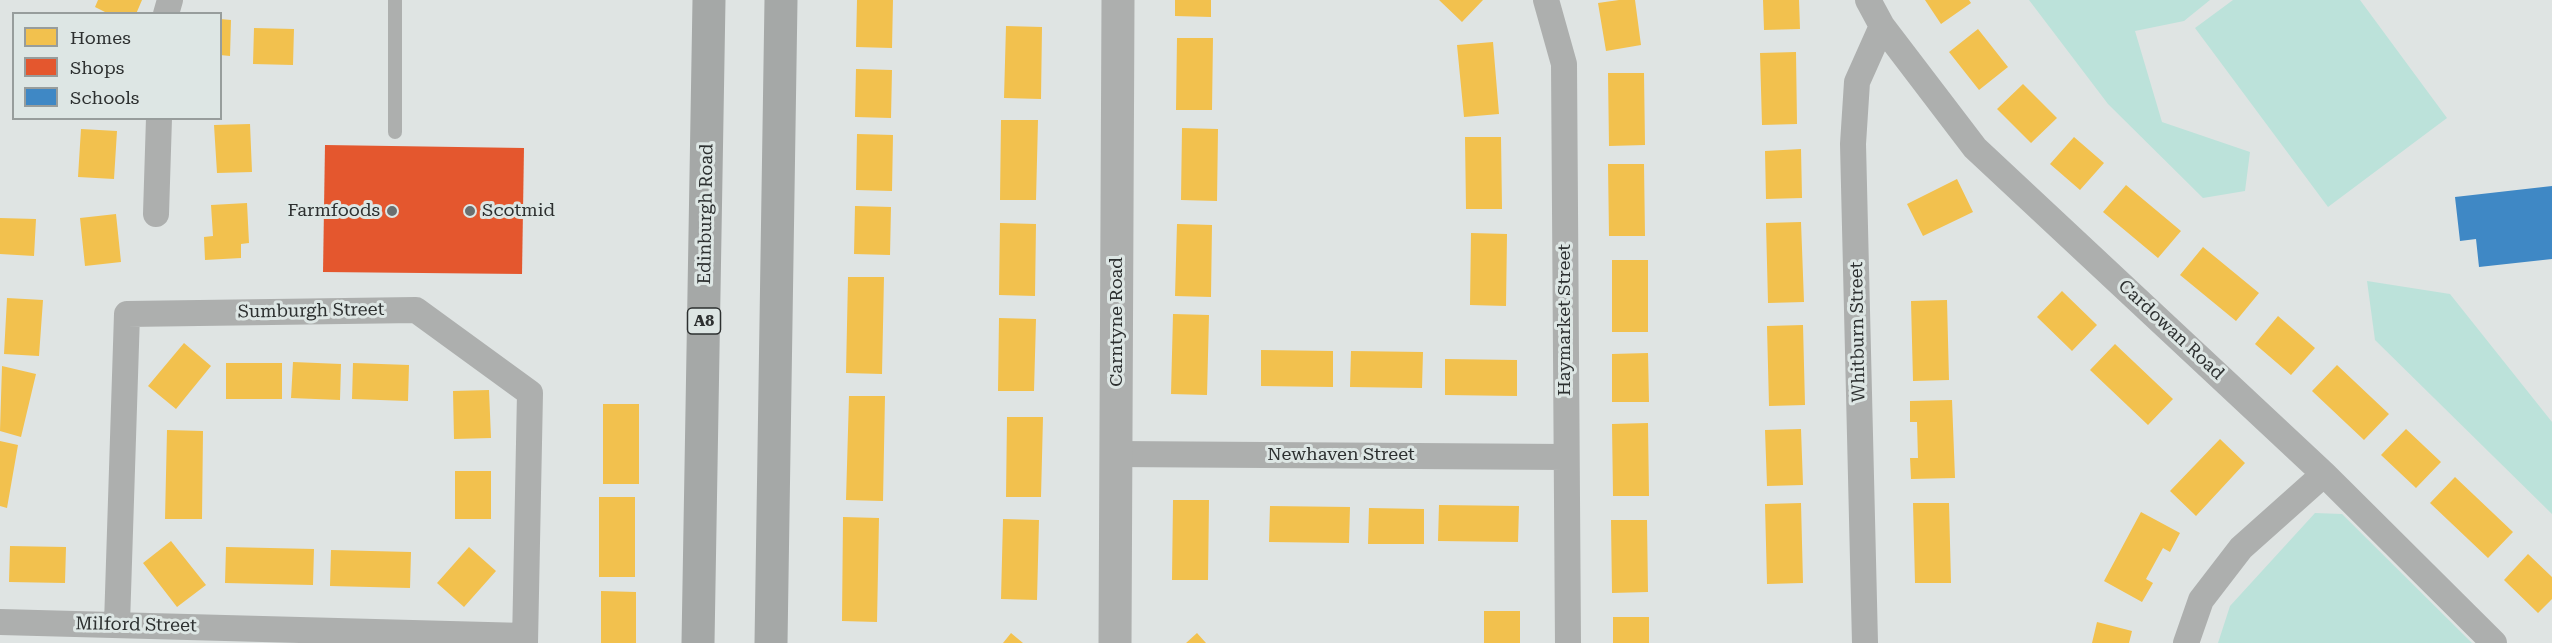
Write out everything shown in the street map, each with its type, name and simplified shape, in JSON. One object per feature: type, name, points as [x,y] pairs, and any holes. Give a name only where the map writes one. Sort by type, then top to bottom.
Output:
[{"type":"main road","name":"Edinburgh Road","points":[[698,643],[709,0]]},
{"type":"main road","points":[[771,643],[781,0]]},
{"type":"street","name":"Carntyne Road","points":[[1115,643],[1118,0]]},
{"type":"street","name":"Haymarket Street","points":[[1546,0],[1564,64],[1568,643]]},
{"type":"street","name":"Cardowan Road","points":[[1868,0],[1882,26],[1975,148],[2324,474],[2494,643]]},
{"type":"street","name":"Whitburn Street","points":[[1865,643],[1853,144],[1857,82],[1882,26]]},
{"type":"street","points":[[156,214],[159,120]]},
{"type":"street","name":"Sumburgh Street","points":[[117,624],[127,314],[416,310],[530,393],[525,640]]},
{"type":"street","name":"Newhaven Street","points":[[1116,454],[1565,457]]},
{"type":"street","points":[[2186,643],[2201,600],[2241,548],[2324,474]]},
{"type":"street","name":"Milford Street","points":[[0,622],[117,624],[525,640]]},
{"type":"lane","points":[[395,0],[395,132]]},
{"type":"green space","points":[[2029,0],[2210,0],[2184,21],[2135,31],[2162,122],[2250,152],[2245,191],[2203,198],[2108,104]]},
{"type":"green space","points":[[2233,0],[2360,0],[2447,118],[2328,207],[2195,28]]},
{"type":"green space","points":[[2367,281],[2450,294],[2552,422],[2552,514],[2375,340]]},
{"type":"green space","points":[[2315,513],[2342,514],[2472,643],[2218,643],[2230,606]]},
{"type":"building: Homes","points":[[98,0],[142,0],[137,12],[105,12],[95,7]]},
{"type":"building: Homes","points":[[857,0],[893,0],[892,48],[856,47]]},
{"type":"building: Homes","points":[[1175,0],[1211,0],[1211,17],[1175,16]]},
{"type":"building: Homes","points":[[1439,0],[1483,0],[1462,22]]},
{"type":"building: Homes","points":[[1635,0],[1641,45],[1606,51],[1598,3]]},
{"type":"building: Homes","points":[[1763,0],[1799,0],[1800,29],[1764,30]]},
{"type":"building: Homes","points":[[1925,0],[1969,0],[1971,3],[1941,24]]},
{"type":"building: Homes","points":[[222,19],[231,20],[230,56],[222,55]]},
{"type":"building: Homes","points":[[1006,26],[1042,27],[1041,99],[1004,98]]},
{"type":"building: Homes","points":[[254,28],[294,29],[293,65],[253,64]]},
{"type":"building: Homes","points":[[1978,29],[2008,67],[1979,90],[1949,52]]},
{"type":"building: Homes","points":[[1177,38],[1213,38],[1212,110],[1176,110]]},
{"type":"building: Homes","points":[[1493,42],[1499,114],[1464,117],[1457,45]]},
{"type":"building: Homes","points":[[1796,52],[1797,124],[1762,125],[1760,53]]},
{"type":"building: Homes","points":[[856,69],[892,70],[891,118],[855,117]]},
{"type":"building: Homes","points":[[1608,73],[1644,73],[1645,145],[1609,146]]},
{"type":"building: Homes","points":[[2023,84],[2057,118],[2031,143],[1997,109]]},
{"type":"building: Homes","points":[[1001,120],[1038,120],[1036,200],[1000,200]]},
{"type":"building: Homes","points":[[250,124],[252,172],[217,173],[214,125]]},
{"type":"building: Homes","points":[[1182,128],[1218,129],[1217,201],[1181,200]]},
{"type":"building: Homes","points":[[81,129],[117,131],[114,179],[78,177]]},
{"type":"building: Homes","points":[[857,134],[893,135],[892,191],[856,190]]},
{"type":"building: Homes","points":[[1465,137],[1501,137],[1502,209],[1466,209]]},
{"type":"building: Homes","points":[[2074,137],[2104,163],[2080,190],[2050,164]]},
{"type":"building: Homes","points":[[1801,149],[1802,198],[1766,199],[1765,151]]},
{"type":"building: Homes","points":[[1608,164],[1644,164],[1645,236],[1609,236]]},
{"type":"building: Homes","points":[[1957,179],[1973,212],[1923,236],[1907,204]]},
{"type":"building: Homes","points":[[2126,185],[2181,231],[2158,258],[2103,212]]},
{"type":"building: Homes","points":[[247,203],[249,243],[241,244],[241,258],[205,260],[204,237],[213,236],[211,205]]},
{"type":"building: Homes","points":[[855,206],[891,207],[890,255],[854,254]]},
{"type":"building: Homes","points":[[116,214],[121,262],[85,266],[80,218]]},
{"type":"building: Homes","points":[[0,218],[36,219],[34,256],[0,254]]},
{"type":"building: Homes","points":[[1801,222],[1804,302],[1768,303],[1766,223]]},
{"type":"building: Homes","points":[[1000,223],[1036,224],[1035,296],[999,295]]},
{"type":"building: Homes","points":[[1177,224],[1212,225],[1211,297],[1175,296]]},
{"type":"building: Homes","points":[[1471,233],[1507,234],[1506,306],[1470,305]]},
{"type":"building: Homes","points":[[2203,247],[2259,293],[2236,321],[2180,275]]},
{"type":"building: Homes","points":[[1612,260],[1648,260],[1648,332],[1612,332]]},
{"type":"building: Homes","points":[[848,277],[884,277],[882,374],[846,373]]},
{"type":"building: Homes","points":[[2062,291],[2097,325],[2072,351],[2037,317]]},
{"type":"building: Homes","points":[[7,298],[43,300],[39,356],[4,354]]},
{"type":"building: Homes","points":[[1947,300],[1949,380],[1913,381],[1911,301]]},
{"type":"building: Homes","points":[[1173,314],[1209,315],[1207,395],[1171,394]]},
{"type":"building: Homes","points":[[2278,316],[2315,348],[2291,375],[2255,344]]},
{"type":"building: Homes","points":[[999,318],[1036,319],[1034,391],[998,391]]},
{"type":"building: Homes","points":[[1803,325],[1805,405],[1769,406],[1767,326]]},
{"type":"building: Homes","points":[[184,343],[211,366],[176,409],[148,386]]},
{"type":"building: Homes","points":[[2115,344],[2173,399],[2148,425],[2090,370]]},
{"type":"building: Homes","points":[[1261,350],[1333,351],[1333,387],[1261,386]]},
{"type":"building: Homes","points":[[1351,351],[1423,352],[1422,388],[1350,387]]},
{"type":"building: Homes","points":[[1648,353],[1649,402],[1612,402],[1612,354]]},
{"type":"building: Homes","points":[[1445,359],[1517,360],[1517,396],[1445,395]]},
{"type":"building: Homes","points":[[293,362],[341,364],[340,400],[291,398]]},
{"type":"building: Homes","points":[[226,363],[282,363],[282,399],[226,399]]},
{"type":"building: Homes","points":[[353,363],[409,365],[408,401],[352,399]]},
{"type":"building: Homes","points":[[2337,365],[2389,414],[2364,440],[2312,391]]},
{"type":"building: Homes","points":[[2,366],[36,374],[21,437],[0,431]]},
{"type":"building: Homes","points":[[489,390],[491,438],[454,439],[453,391]]},
{"type":"building: Homes","points":[[849,396],[885,396],[883,501],[846,500]]},
{"type":"building: Homes","points":[[1952,400],[1955,478],[1911,479],[1910,458],[1918,458],[1917,422],[1910,422],[1910,401]]},
{"type":"building: Homes","points":[[603,404],[639,404],[639,484],[603,484]]},
{"type":"building: Homes","points":[[1007,417],[1043,417],[1041,497],[1006,497]]},
{"type":"building: Homes","points":[[1648,423],[1649,496],[1613,496],[1612,424]]},
{"type":"building: Homes","points":[[1801,429],[1803,485],[1767,486],[1765,430]]},
{"type":"building: Homes","points":[[2406,429],[2441,462],[2416,488],[2381,455]]},
{"type":"building: Homes","points":[[167,430],[203,431],[202,519],[165,519]]},
{"type":"building: Homes","points":[[2220,439],[2245,463],[2196,516],[2170,491]]},
{"type":"building: Homes","points":[[0,441],[18,445],[7,508],[0,506]]},
{"type":"building: Homes","points":[[455,471],[491,471],[491,519],[455,519]]},
{"type":"building: Homes","points":[[2455,477],[2513,532],[2488,558],[2430,503]]},
{"type":"building: Homes","points":[[599,497],[635,497],[635,577],[599,577]]},
{"type":"building: Homes","points":[[1173,500],[1209,500],[1208,580],[1172,580]]},
{"type":"building: Homes","points":[[1801,503],[1803,583],[1767,584],[1765,504]]},
{"type":"building: Homes","points":[[1913,503],[1949,503],[1951,583],[1915,583]]},
{"type":"building: Homes","points":[[1439,505],[1519,506],[1518,542],[1438,541]]},
{"type":"building: Homes","points":[[1270,506],[1350,507],[1349,543],[1269,542]]},
{"type":"building: Homes","points":[[1369,508],[1424,509],[1424,544],[1368,544]]},
{"type":"building: Homes","points":[[2141,512],[2180,533],[2170,552],[2163,548],[2146,579],[2153,583],[2142,602],[2104,581]]},
{"type":"building: Homes","points":[[843,517],[879,518],[877,622],[842,621]]},
{"type":"building: Homes","points":[[1003,519],[1039,520],[1037,600],[1001,599]]},
{"type":"building: Homes","points":[[1611,520],[1647,520],[1648,592],[1612,593]]},
{"type":"building: Homes","points":[[171,541],[206,585],[177,607],[143,563]]},
{"type":"building: Homes","points":[[10,546],[66,547],[65,583],[9,582]]},
{"type":"building: Homes","points":[[226,547],[314,549],[313,585],[225,583]]},
{"type":"building: Homes","points":[[469,547],[496,571],[464,607],[437,583]]},
{"type":"building: Homes","points":[[331,550],[411,552],[410,588],[330,586]]},
{"type":"building: Homes","points":[[2528,554],[2552,577],[2552,599],[2538,613],[2504,580]]},
{"type":"building: Homes","points":[[601,591],[636,592],[636,643],[601,643]]},
{"type":"building: Homes","points":[[1484,611],[1520,611],[1520,643],[1484,643]]},
{"type":"building: Homes","points":[[1613,617],[1649,617],[1649,643],[1613,643]]},
{"type":"building: Homes","points":[[2097,622],[2132,631],[2129,643],[2092,643]]},
{"type":"building: Homes","points":[[1011,633],[1023,643],[1003,643]]},
{"type":"building: Homes","points":[[1197,633],[1206,643],[1186,643]]},
{"type":"building: Shops","points":[[325,145],[524,148],[522,274],[323,272]]},
{"type":"building: Schools","points":[[2552,186],[2552,259],[2479,267],[2476,239],[2460,241],[2455,197]]},
{"type":"place","name":"Farmfoods","points":[[392,211]]},
{"type":"place","name":"Scotmid","points":[[470,211]]}]
